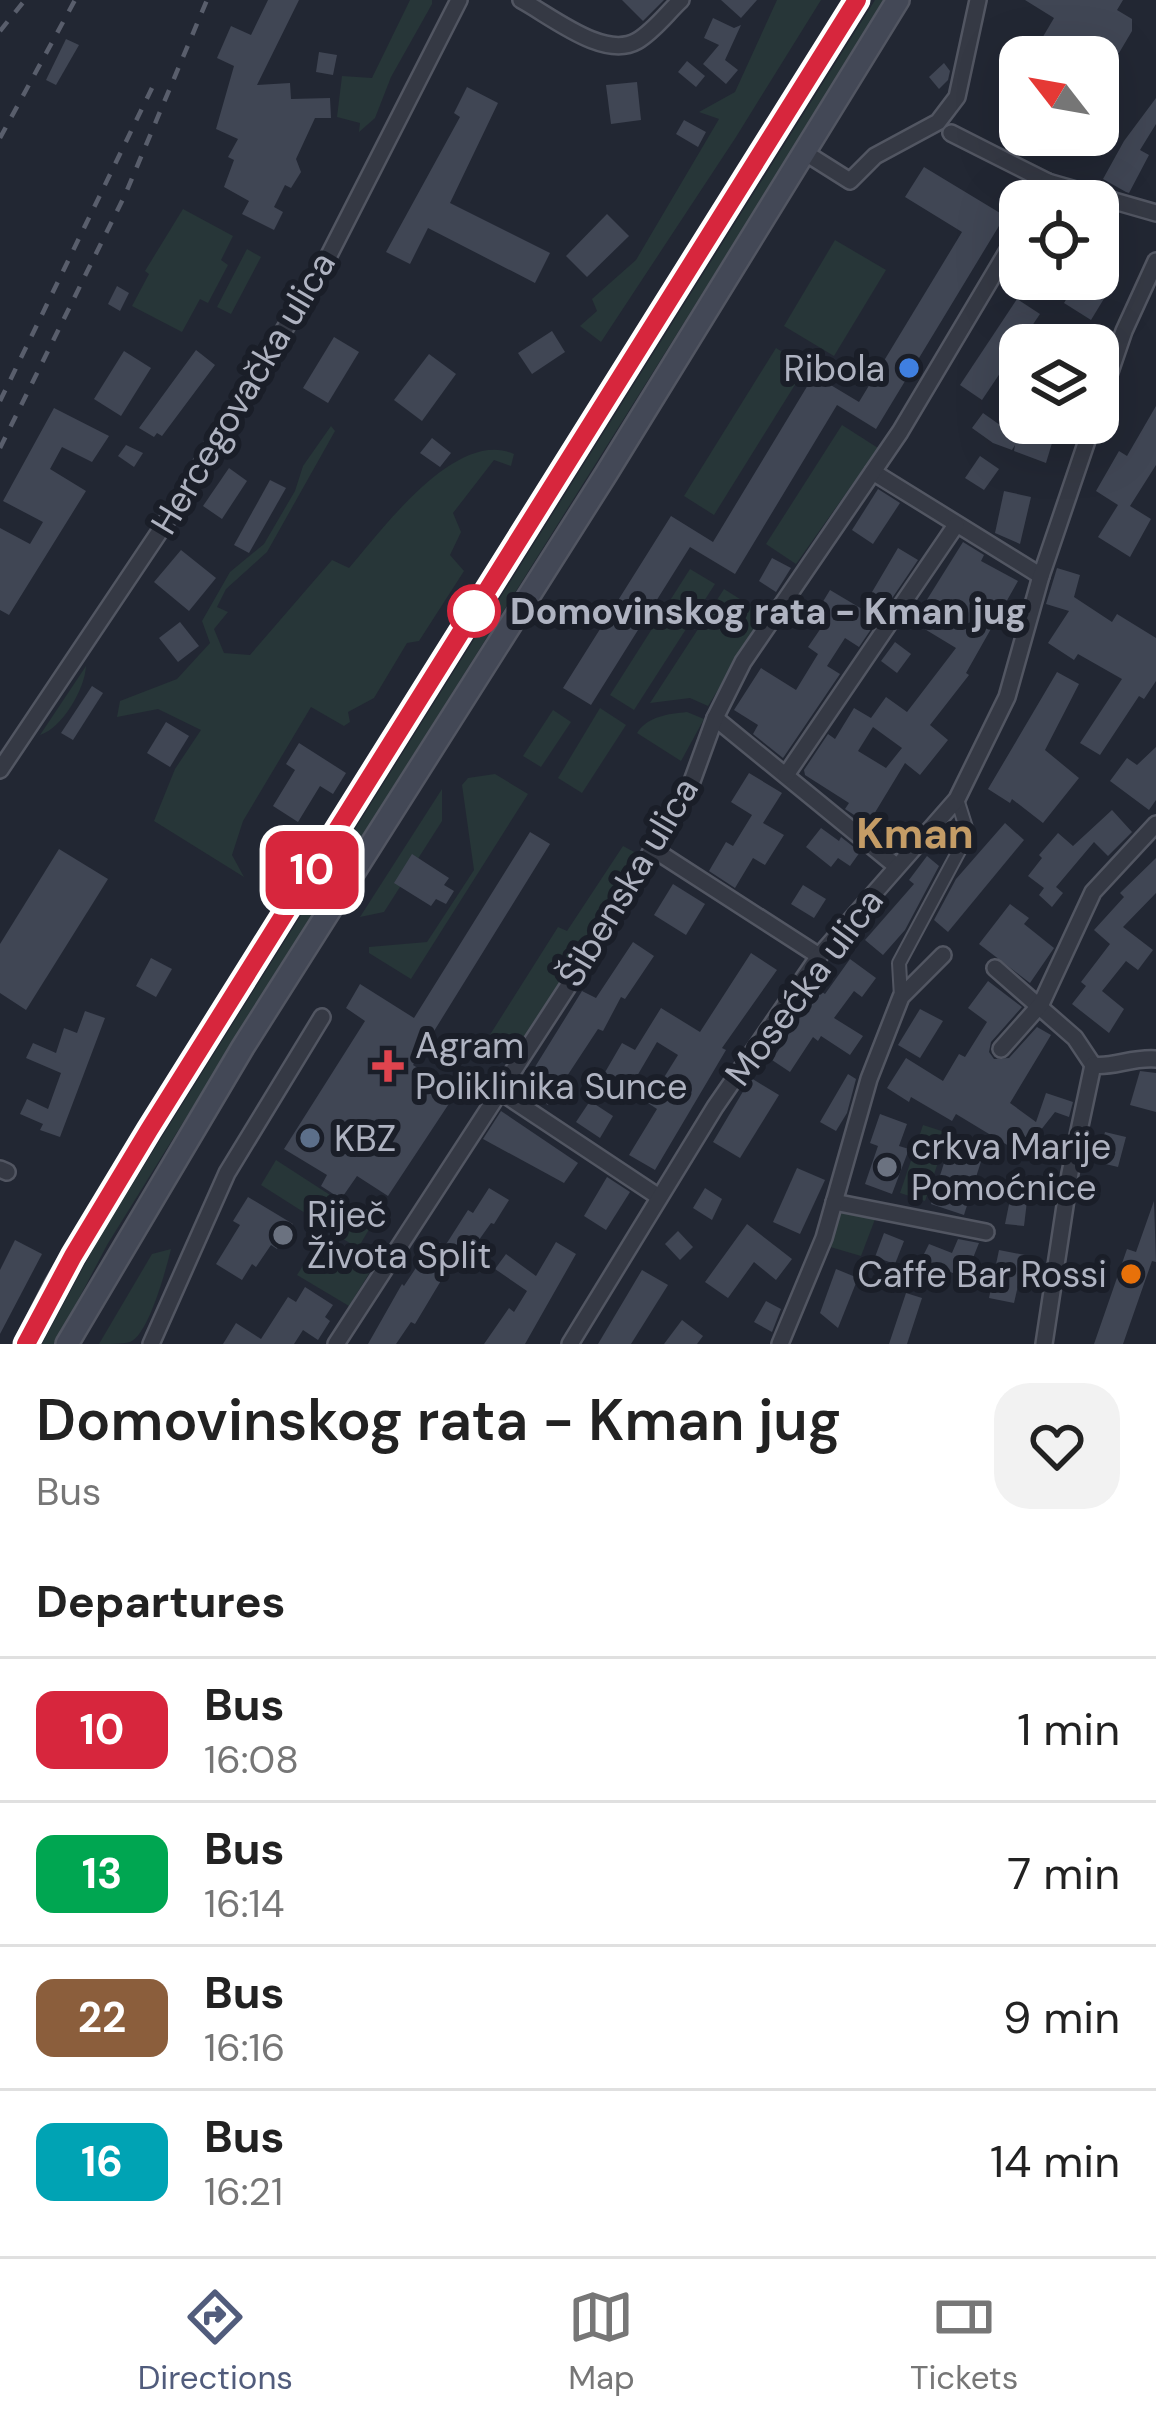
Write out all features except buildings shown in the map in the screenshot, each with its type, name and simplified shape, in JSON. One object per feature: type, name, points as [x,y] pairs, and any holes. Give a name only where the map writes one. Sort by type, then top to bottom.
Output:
[{"type":"main road","points":[[26,1344],[149,1130],[857,0]]},
{"type":"main road","points":[[67,1344],[243,1047],[898,0]]},
{"type":"street","name":"Hercegovačka ulica","points":[[0,770],[166,522],[324,265],[458,0]]},
{"type":"street","points":[[521,0],[594,40],[621,46],[640,39],[681,0]]},
{"type":"street","points":[[804,152],[850,181],[875,156],[938,122],[957,97],[977,0]]},
{"type":"street","points":[[951,133],[1044,180]]},
{"type":"street","points":[[1119,202],[1156,213]]},
{"type":"street","points":[[1119,346],[1156,262]]},
{"type":"street","name":"Šibenska ulica","points":[[336,1344],[604,931],[691,784],[715,718],[743,662],[873,472],[999,265]]},
{"type":"street","name":"Mosećka ulica","points":[[570,1344],[659,1196],[819,956],[957,799],[1007,697],[1086,444]]},
{"type":"street","points":[[873,472],[1041,576]]},
{"type":"street","points":[[786,776],[956,525]]},
{"type":"street","points":[[715,718],[896,866]]},
{"type":"street","points":[[901,997],[899,963],[968,834],[957,799]]},
{"type":"street","points":[[1001,1049],[1041,1004],[1094,892],[1156,824]]},
{"type":"street","points":[[653,849],[819,956]]},
{"type":"street","points":[[780,1344],[824,1238],[869,1079],[901,997],[943,955]]},
{"type":"street","points":[[995,968],[1076,1037],[1093,1065],[1070,1173],[1044,1344]]},
{"type":"street","points":[[151,1344],[227,1173],[322,1017]]},
{"type":"street","points":[[1093,1065],[1102,1067],[1132,1057],[1156,1059]]},
{"type":"street","points":[[498,1090],[659,1196]]},
{"type":"street","points":[[834,1202],[986,1232]]},
{"type":"shaded area","points":[[410,0],[432,0],[432,4],[391,77],[375,118],[359,132],[360,123],[337,117],[342,76],[372,78]]},
{"type":"shaded area","points":[[777,0],[821,0],[601,342],[580,326],[597,311],[592,299],[636,260],[719,119],[699,112],[735,92]]},
{"type":"shaded area","points":[[875,0],[886,0],[107,1245],[55,1344],[42,1344],[155,1148]]},
{"type":"shaded area","points":[[183,209],[233,236],[221,260],[228,265],[208,303],[200,299],[182,332],[132,306],[149,274],[145,271]]},
{"type":"shaded area","points":[[835,240],[886,270],[834,356],[784,326]]},
{"type":"shaded area","points":[[247,249],[261,257],[231,314],[217,307]]},
{"type":"shaded area","points":[[776,348],[806,367],[714,515],[684,496]]},
{"type":"shaded area","points":[[842,425],[878,448],[796,564],[766,544]]},
{"type":"shaded area","points":[[331,426],[335,431],[267,552],[226,589],[217,607],[228,612],[214,629],[224,653],[250,655],[332,560],[349,568],[400,508],[445,469],[492,450],[514,454],[511,466],[494,460],[453,513],[461,532],[450,555],[464,571],[419,641],[407,643],[374,698],[348,712],[350,722],[344,726],[311,707],[243,821],[232,855],[244,877],[154,821],[175,769],[201,730],[158,709],[117,717],[120,701],[177,679],[210,643],[202,621],[230,572],[264,544],[295,491],[303,466]]},
{"type":"shaded area","points":[[690,569],[715,584],[634,710],[610,695]]},
{"type":"shaded area","points":[[724,589],[765,615],[708,706],[690,698],[650,703]]},
{"type":"shaded area","points":[[86,666],[71,706],[40,735]]},
{"type":"shaded area","points":[[600,708],[626,725],[582,793],[558,778]]},
{"type":"shaded area","points":[[553,710],[571,722],[541,767],[523,756]]},
{"type":"shaded area","points":[[687,712],[704,719],[681,761],[637,733],[653,719]]},
{"type":"shaded area","points":[[495,774],[528,794],[411,979],[369,953],[369,947],[427,942],[474,870],[462,785],[468,778]]},
{"type":"shaded area","points":[[442,789],[442,821],[384,912],[360,917]]},
{"type":"shaded area","points":[[623,846],[638,854],[600,922],[507,1064],[481,1049],[558,927],[567,931]]},
{"type":"shaded area","points":[[923,1125],[948,1133],[925,1201],[900,1193]]},
{"type":"shaded area","points":[[276,1160],[330,1195],[316,1220],[261,1185]]},
{"type":"shaded area","points":[[341,1201],[374,1221],[358,1248],[325,1228]]},
{"type":"shaded area","points":[[837,1207],[877,1214],[861,1256],[827,1246]]},
{"type":"shaded area","points":[[318,1242],[370,1272],[349,1306],[297,1275]]},
{"type":"shaded area","points":[[171,1249],[156,1300],[137,1337],[127,1343],[99,1344],[152,1254]]},
{"type":"railway","points":[[0,31],[25,0]]},
{"type":"railway","points":[[0,138],[75,0]]},
{"type":"railway","points":[[0,448],[125,195],[207,0]]},
{"type":"railway","points":[[0,401],[152,88]]},
{"type":"bus line","name":"10","points":[[26,1344],[149,1130],[857,0]]},
{"type":"place","name":"Ribola","points":[[909,368]]},
{"type":"place","name":"Domovinskog rata - Kman jug","points":[[474,611]]},
{"type":"place","name":"Agram Poliklinika Sunce","points":[[388,1066]]},
{"type":"place","name":"KBZ","points":[[310,1138]]},
{"type":"place","name":"crkva Marije Pomoćnice","points":[[887,1167]]},
{"type":"place","name":"Riječ Života Split","points":[[283,1235]]},
{"type":"place","name":"Caffe Bar Rossi","points":[[1131,1274]]},
{"type":"district","name":"Kman","points":[[915,833]]}]
